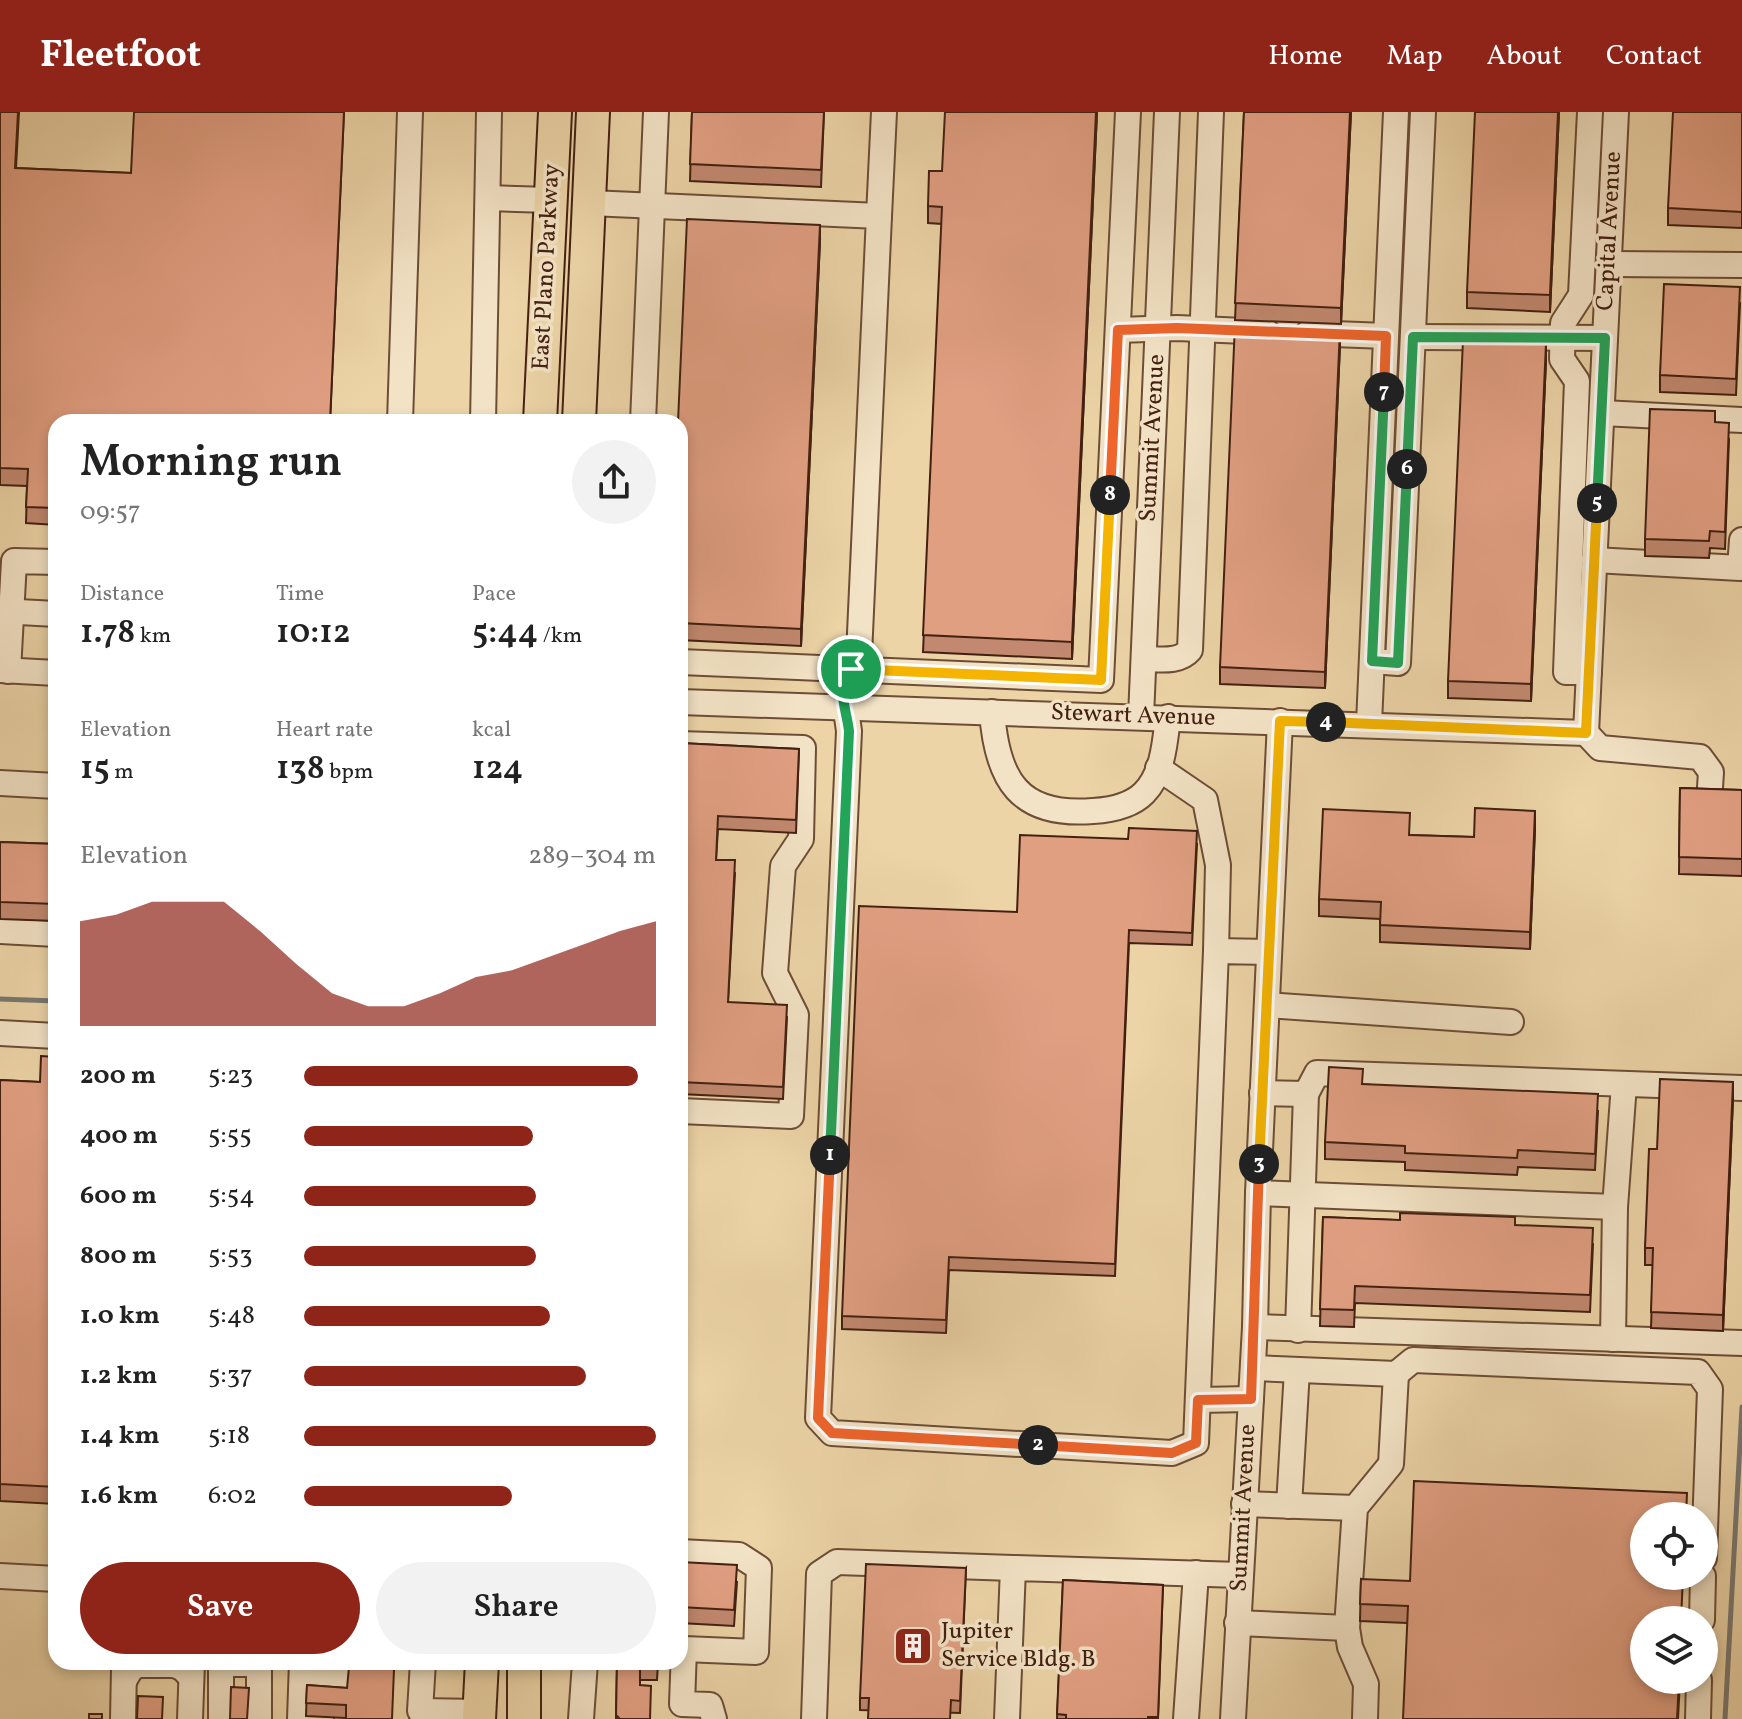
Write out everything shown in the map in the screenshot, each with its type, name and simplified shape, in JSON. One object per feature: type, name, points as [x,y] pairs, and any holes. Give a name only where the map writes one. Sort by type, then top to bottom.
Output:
[{"type":"main road","name":"East Plano Parkway","points":[[540,414],[555,112]]},
{"type":"main road","name":"East Plano Parkway","points":[[579,414],[593,112]]},
{"type":"main road","points":[[550,200],[590,203]]},
{"type":"main road","points":[[479,1716],[482,1670]]},
{"type":"main road","points":[[524,1670],[524,1719]]},
{"type":"street","points":[[400,414],[410,112]]},
{"type":"street","points":[[483,414],[489,112]]},
{"type":"street","points":[[643,414],[656,112]]},
{"type":"street","points":[[884,112],[859,655],[842,682],[849,731],[818,1418],[832,1433],[1172,1453],[1196,1443],[1218,865],[1205,800],[1158,768]]},
{"type":"street","points":[[688,662],[1101,680],[1128,112]]},
{"type":"street","name":"Summit Avenue","points":[[1141,717],[1167,112]]},
{"type":"street","points":[[1144,659],[1177,659],[1190,650],[1211,112]]},
{"type":"street","points":[[1369,724],[1396,112]]},
{"type":"street","points":[[1372,661],[1398,663],[1423,112]]},
{"type":"street","points":[[1589,672],[1566,672],[1577,381],[1562,359],[1563,323],[1581,295],[1590,112]]},
{"type":"street","name":"Capital Avenue","points":[[1586,733],[1616,112]]},
{"type":"street","points":[[488,198],[550,200]]},
{"type":"street","points":[[590,203],[879,216]]},
{"type":"street","points":[[1609,264],[1742,265]]},
{"type":"street","points":[[1118,330],[1201,329],[1386,336]]},
{"type":"street","points":[[1413,337],[1605,338]]},
{"type":"street","points":[[1602,413],[1742,420]]},
{"type":"street","points":[[1594,560],[1740,568],[1742,540]]},
{"type":"street","points":[[1107,554],[1148,554]]},
{"type":"street","points":[[48,562],[14,561],[5,612],[4,671],[48,673]]},
{"type":"street","points":[[5,612],[48,614]]},
{"type":"street","name":"Stewart Avenue","points":[[688,702],[1586,733]]},
{"type":"street","points":[[688,1111],[791,1116],[796,1015],[775,973],[783,866],[801,839],[803,748],[808,736],[810,706]]},
{"type":"street","points":[[992,712],[994,745],[1011,785],[1040,808],[1078,812],[1115,809],[1144,792],[1162,761],[1168,717]]},
{"type":"street","name":"Summit Avenue","points":[[1233,1719],[1255,1327],[1262,1093],[1280,721]]},
{"type":"street","points":[[1586,733],[1600,748],[1700,757],[1711,772],[1709,803]]},
{"type":"street","points":[[688,744],[803,748]]},
{"type":"street","points":[[0,783],[48,786]]},
{"type":"street","points":[[0,931],[48,934]]},
{"type":"street","points":[[1216,951],[1269,952]]},
{"type":"street","points":[[1267,1005],[1511,1022]]},
{"type":"street","points":[[0,1033],[48,1036]]},
{"type":"street","points":[[1298,1330],[1305,1195],[1306,1094],[1317,1073],[1742,1088]]},
{"type":"street","points":[[1613,1339],[1615,1207],[1624,1084]]},
{"type":"street","points":[[1262,1093],[1306,1094]]},
{"type":"street","points":[[1258,1193],[1615,1207]]},
{"type":"street","points":[[1255,1327],[1742,1343]]},
{"type":"street","points":[[1253,1368],[1396,1374],[1413,1360],[1698,1372],[1710,1389],[1706,1502]]},
{"type":"street","points":[[1289,1506],[1297,1370]]},
{"type":"street","points":[[1365,1719],[1366,1684],[1350,1647],[1347,1628],[1355,1508],[1391,1464],[1396,1374]]},
{"type":"street","points":[[1198,1400],[1251,1399]]},
{"type":"street","points":[[1244,1504],[1355,1508]]},
{"type":"street","points":[[688,1552],[739,1555],[759,1568],[756,1652],[688,1649]]},
{"type":"street","points":[[814,1719],[819,1574],[837,1562],[1240,1575]]},
{"type":"street","points":[[1007,1719],[1013,1568]]},
{"type":"street","points":[[1186,1719],[1196,1573]]},
{"type":"street","points":[[0,1576],[48,1579]]},
{"type":"street","points":[[1237,1623],[1347,1628]]},
{"type":"street","points":[[190,1719],[192,1670]]},
{"type":"street","points":[[221,1670],[221,1719]]},
{"type":"street","points":[[259,1670],[259,1719]]},
{"type":"street","points":[[306,1670],[324,1712]]},
{"type":"street","points":[[317,1670],[324,1712]]},
{"type":"street","points":[[323,1670],[324,1712]]},
{"type":"street","points":[[324,1712],[331,1670]]},
{"type":"street","points":[[324,1712],[337,1670]]},
{"type":"street","points":[[423,1670],[420,1715],[479,1716]]},
{"type":"street","points":[[581,1719],[584,1670]]},
{"type":"street","points":[[681,1670],[678,1708],[710,1705],[714,1719]]},
{"type":"street","points":[[123,1719],[124,1672]]},
{"type":"street","points":[[1698,1719],[1699,1694]]},
{"type":"building","points":[[0,112],[18,112],[15,168],[131,173],[134,112],[344,112],[330,414],[48,414],[48,508],[26,507],[28,469],[0,468]]},
{"type":"building","points":[[692,112],[824,112],[821,170],[690,164]]},
{"type":"building","points":[[945,112],[1096,112],[1072,642],[923,635],[942,207],[928,206],[929,171],[942,171]]},
{"type":"building","points":[[1244,112],[1350,112],[1341,308],[1235,303]]},
{"type":"building","points":[[1475,112],[1558,112],[1550,295],[1467,292]]},
{"type":"building","points":[[1673,112],[1742,112],[1742,212],[1668,208]]},
{"type":"building","points":[[687,219],[820,225],[801,629],[688,623],[688,414],[678,414]]},
{"type":"building","points":[[1664,284],[1740,287],[1736,379],[1660,375]]},
{"type":"building","points":[[1235,324],[1340,328],[1325,672],[1220,667]]},
{"type":"building","points":[[1463,340],[1546,343],[1531,684],[1448,681]]},
{"type":"building","points":[[1650,409],[1715,411],[1715,422],[1729,423],[1725,532],[1710,531],[1709,541],[1645,539]]},
{"type":"building","points":[[688,743],[799,749],[796,820],[718,816],[716,860],[735,860],[728,1002],[787,1005],[783,1087],[688,1082]]},
{"type":"building","points":[[1680,788],[1742,790],[1742,859],[1679,857]]},
{"type":"building","points":[[1475,808],[1535,811],[1530,932],[1380,925],[1381,902],[1319,899],[1323,809],[1410,813],[1409,835],[1474,837]]},
{"type":"building","points":[[1129,828],[1197,831],[1192,933],[1129,930],[1115,1264],[949,1257],[946,1320],[842,1316],[859,906],[1017,912],[1020,835],[1128,839]]},
{"type":"building","points":[[0,842],[48,844],[48,904],[0,902]]},
{"type":"building","points":[[41,1056],[48,1056],[48,1487],[0,1484],[0,1080],[40,1082]]},
{"type":"building","points":[[1329,1067],[1363,1069],[1362,1084],[1598,1094],[1595,1154],[1518,1150],[1517,1158],[1405,1153],[1405,1146],[1325,1142]]},
{"type":"building","points":[[1660,1079],[1733,1082],[1723,1315],[1651,1312],[1653,1248],[1645,1248],[1649,1149],[1657,1149]]},
{"type":"building","points":[[1400,1213],[1515,1217],[1515,1225],[1593,1228],[1590,1295],[1355,1286],[1354,1310],[1320,1309],[1323,1217],[1400,1220]]},
{"type":"building","points":[[1414,1481],[1687,1493],[1687,1502],[1630,1502],[1630,1590],[1682,1590],[1682,1606],[1630,1606],[1630,1694],[1678,1694],[1677,1719],[1403,1719],[1408,1606],[1360,1604],[1361,1579],[1410,1581]]},
{"type":"building","points":[[688,1562],[737,1565],[734,1610],[688,1607]]},
{"type":"building","name":"Jupiter Service Bldg. B","points":[[866,1564],[966,1568],[960,1701],[951,1700],[950,1719],[868,1719],[869,1698],[860,1698]]},
{"type":"building","name":"Jupiter Service Bldg. B","points":[[1063,1580],[1163,1585],[1158,1717],[1066,1719],[1066,1715],[1057,1714]]},
{"type":"building","points":[[349,1670],[394,1670],[392,1719],[346,1719],[346,1705],[306,1703],[307,1685],[347,1688]]},
{"type":"building","points":[[617,1670],[640,1670],[640,1685],[651,1686],[650,1719],[620,1719],[616,1715]]},
{"type":"building","points":[[231,1687],[249,1688],[247,1719],[230,1719]]},
{"type":"building","points":[[138,1696],[163,1697],[162,1719],[137,1719]]},
{"type":"building","points":[[89,1714],[102,1714],[102,1719],[89,1719]]},
{"type":"waterway","points":[[0,999],[48,1001]]},
{"type":"waterway","points":[[1725,1719],[1742,1407]]},
{"type":"place","name":"Jupiter Service Bldg. B","points":[[913,1646]]},
{"type":"route","points":[[1177,328],[1386,336],[1372,661],[1398,663],[1413,337],[1605,338],[1586,733],[1280,721],[1251,1399],[1198,1400],[1196,1443],[1172,1453],[832,1433],[818,1418],[849,731],[842,682],[851,669],[1101,680],[1118,330],[1177,328]]}]
